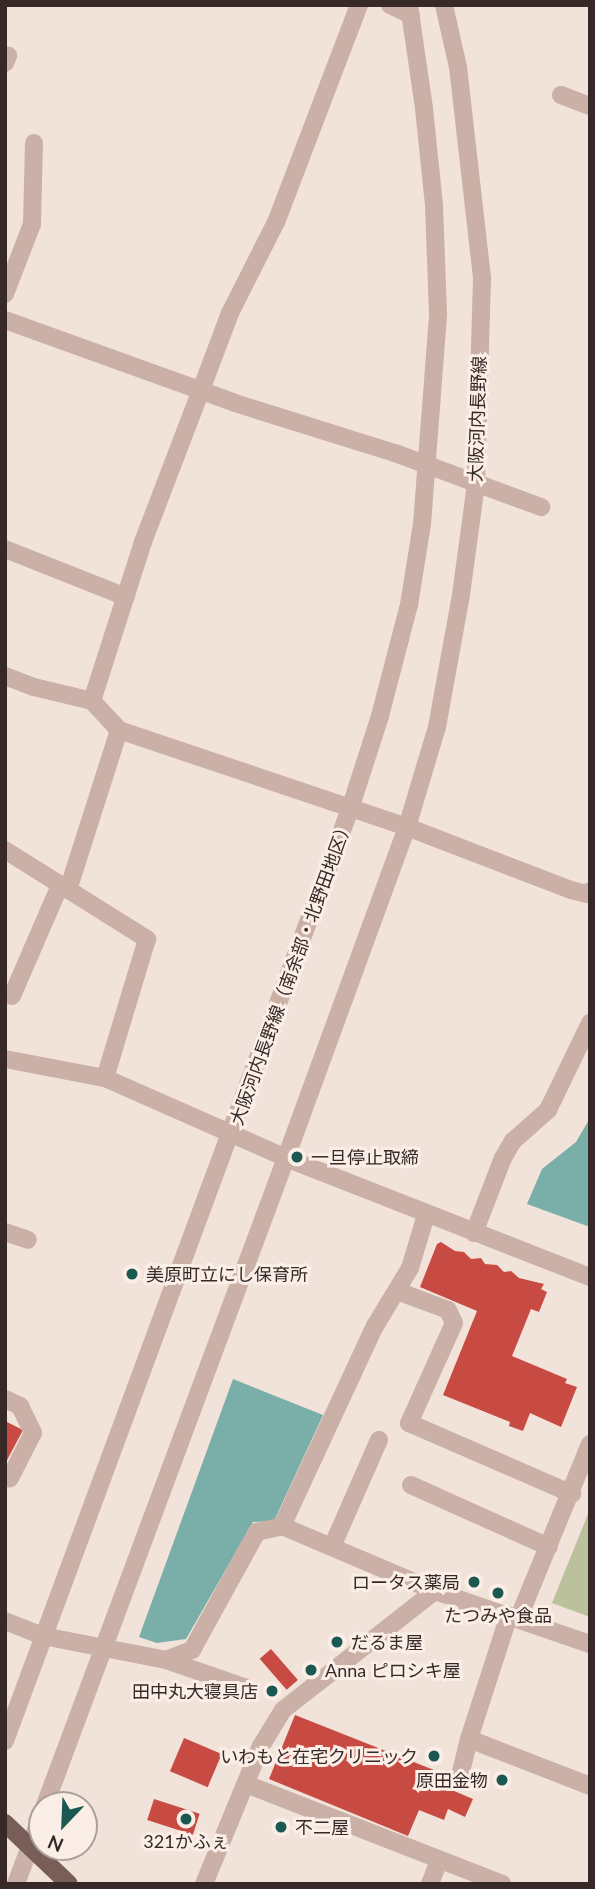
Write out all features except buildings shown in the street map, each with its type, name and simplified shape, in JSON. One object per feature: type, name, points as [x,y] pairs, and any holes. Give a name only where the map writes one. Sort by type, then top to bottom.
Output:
[{"type":"main road","points":[[5,1823],[28,1845]]},
{"type":"main road","points":[[45,1861],[69,1884]]},
{"type":"street","points":[[92,701],[125,597],[230,313],[276,222],[359,5]]},
{"type":"street","points":[[350,809],[380,716],[409,605],[422,524],[438,314],[433,205],[410,10],[390,5]]},
{"type":"street","name":"大阪河内長野線","points":[[50,1791],[407,827],[436,727],[461,595],[476,484],[482,279],[458,67],[444,5]]},
{"type":"street","points":[[561,94],[590,106]]},
{"type":"street","points":[[5,294],[32,224],[34,143]]},
{"type":"street","points":[[5,320],[201,390],[476,484],[495,488],[541,507]]},
{"type":"street","points":[[5,549],[125,597]]},
{"type":"street","points":[[5,676],[34,687],[92,701],[119,730],[407,827],[571,890],[587,894],[590,891]]},
{"type":"street","points":[[12,996],[64,888],[119,730]]},
{"type":"street","name":"大阪河内長野線（南余部・北野田地区）","points":[[5,1741],[232,1135],[350,809]]},
{"type":"street","points":[[5,850],[147,939],[105,1078]]},
{"type":"street","points":[[474,1233],[503,1158],[513,1141],[548,1110],[590,1023]]},
{"type":"street","points":[[5,1059],[105,1078],[286,1158],[590,1277]]},
{"type":"street","points":[[282,1526],[375,1326],[410,1268],[426,1215]]},
{"type":"street","points":[[5,1231],[27,1240]]},
{"type":"street","points":[[397,1292],[448,1310],[454,1323],[409,1423],[572,1494]]},
{"type":"street","points":[[5,1399],[20,1406],[33,1433],[10,1478]]},
{"type":"street","points":[[332,1548],[379,1440]]},
{"type":"street","points":[[459,1780],[469,1739],[514,1616],[549,1547],[590,1444]]},
{"type":"street","points":[[411,1485],[549,1547]]},
{"type":"street","points":[[166,1660],[192,1650],[257,1532],[282,1526],[435,1591],[590,1644]]},
{"type":"street","points":[[204,1884],[261,1746],[283,1710],[435,1591]]},
{"type":"street","points":[[5,1621],[43,1636],[166,1660],[244,1687]]},
{"type":"street","points":[[469,1739],[590,1786]]},
{"type":"street","points":[[246,1784],[502,1884]]},
{"type":"street","points":[[16,1884],[28,1852]]},
{"type":"street","points":[[430,1884],[439,1860]]},
{"type":"green space","points":[[590,1509],[590,1617],[552,1603]]},
{"type":"water","points":[[590,1118],[590,1227],[527,1204],[542,1169],[576,1142]]},
{"type":"water","points":[[233,1379],[323,1415],[274,1521],[253,1522],[186,1639],[157,1643],[139,1637]]},
{"type":"place","name":"一旦停止取締","points":[[297,1157]]},
{"type":"place","name":"美原町立にし保育所","points":[[132,1274]]},
{"type":"place","name":"ロータス薬局","points":[[474,1582]]},
{"type":"place","name":"たつみや食品","points":[[498,1593]]},
{"type":"place","name":"だるま屋","points":[[337,1642]]},
{"type":"place","name":"Anna ピロシキ屋","points":[[311,1670]]},
{"type":"place","name":"田中丸大寝具店","points":[[272,1691]]},
{"type":"place","name":"いわもと在宅クリニック","points":[[434,1756]]},
{"type":"place","name":"原田金物","points":[[502,1780]]},
{"type":"place","name":"321かふぇ","points":[[186,1819]]},
{"type":"place","name":"不二屋","points":[[281,1827]]}]
